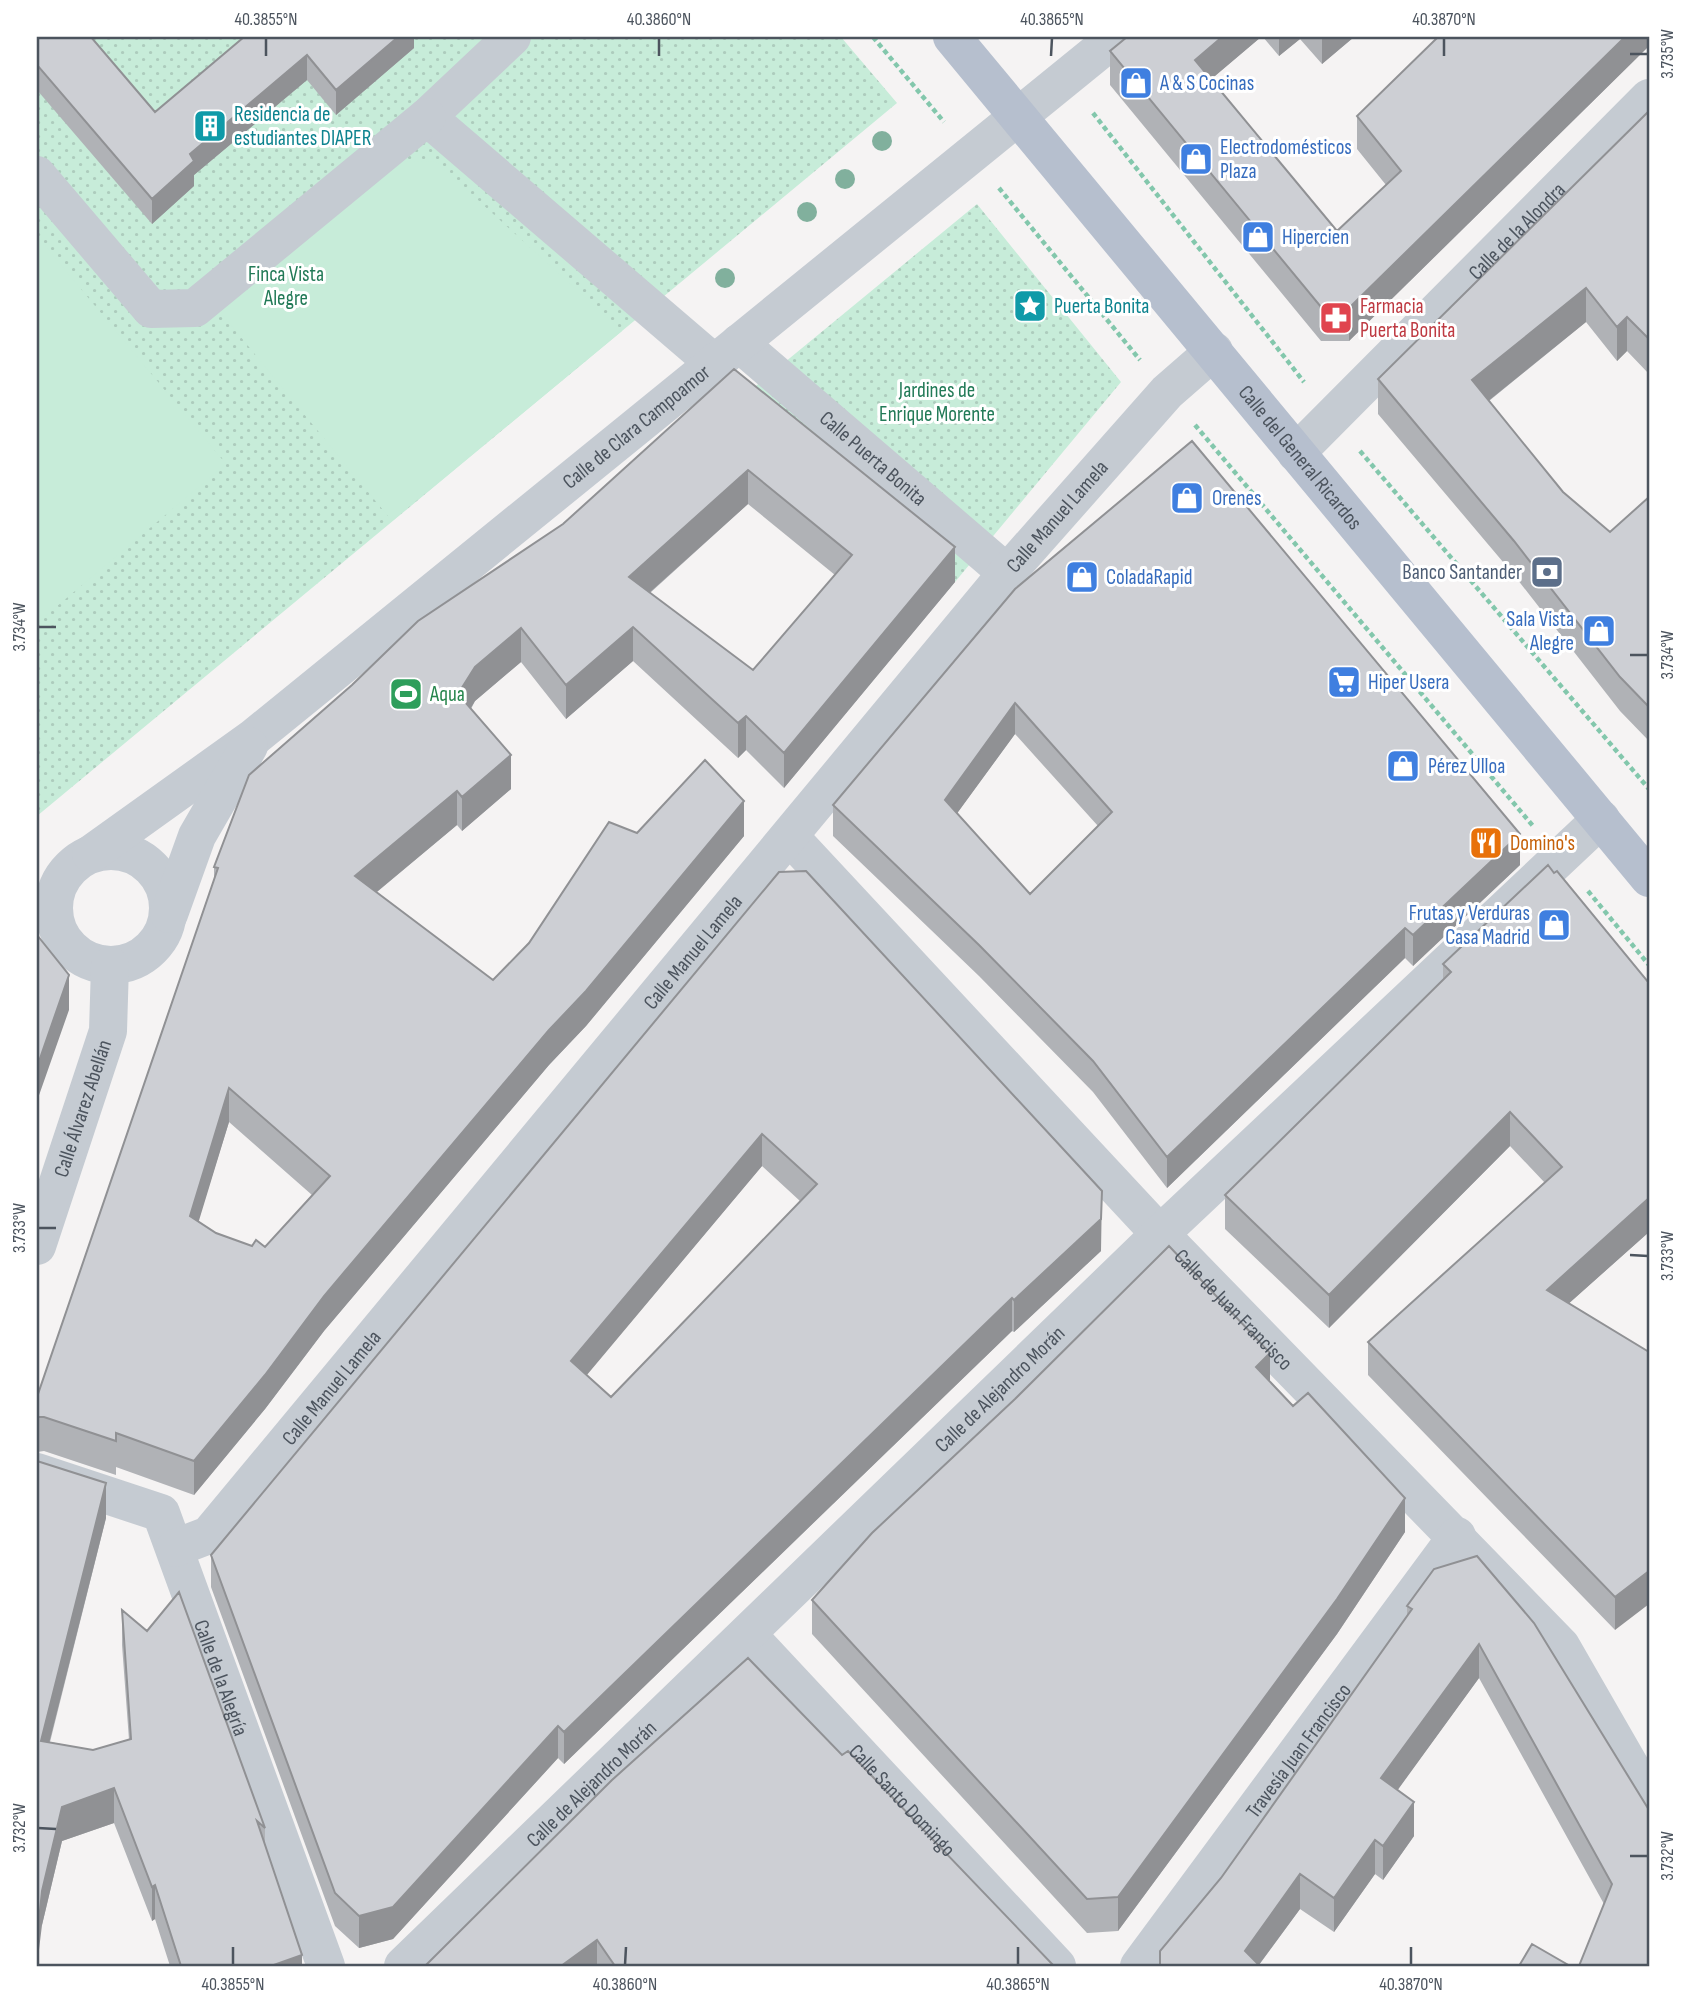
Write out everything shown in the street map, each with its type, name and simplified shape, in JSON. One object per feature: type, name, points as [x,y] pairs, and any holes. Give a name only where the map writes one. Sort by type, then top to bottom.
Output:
[{"type":"main road","name":"Calle del General Ricardos","points":[[952,37],[1649,878]]},
{"type":"street","points":[[37,175],[151,309],[195,308],[427,117],[512,37]]},
{"type":"street","name":"Calle de Clara Campoamor","points":[[91,854],[253,738],[1116,37]]},
{"type":"street","name":"Calle de la Alondra","points":[[1296,453],[1649,98]]},
{"type":"street","name":"Calle Puerta Bonita","points":[[427,117],[1007,573]]},
{"type":"street","name":"Calle Manuel Lamela","points":[[175,1548],[209,1535],[1007,573],[1167,392],[1213,351]]},
{"type":"street","name":"Calle de Clara Campoamor","points":[[169,914],[197,836],[253,738]]},
{"type":"street","name":"Calle de Alejandro Morán","points":[[403,1966],[1160,1234],[1601,819]]},
{"type":"street","name":"Calle de Juan Francisco","points":[[789,837],[1160,1234],[1457,1536],[1561,1646],[1649,1799]]},
{"type":"street","points":[[114,850],[136,856],[155,870],[166,891],[169,914],[163,934],[150,951],[131,962],[110,966],[88,961],[68,948],[57,928],[48,883],[91,854],[114,850]]},
{"type":"street","name":"Calle Álvarez Abellán","points":[[37,1246],[108,1031],[110,966]]},
{"type":"street","name":"Calle de la Alegría","points":[[37,1472],[161,1513],[326,1966]]},
{"type":"street","name":"Travesía Juan Francisco","points":[[1139,1966],[1457,1536]]},
{"type":"street","name":"Calle Santo Domingo","points":[[748,1635],[1057,1966]]},
{"type":"path","points":[[873,37],[1167,392],[1649,965]]},
{"type":"path","points":[[1090,110],[1312,393]]},
{"type":"path","points":[[1355,444],[1649,789]]},
{"type":"green space","name":"Finca Vista Alegre","points":[[37,37],[841,37],[897,103],[37,816]]},
{"type":"green space","points":[[400,161],[436,162],[622,331],[392,521],[221,313],[369,182]]},
{"type":"green space","name":"Jardines de Enrique Morente","points":[[977,204],[1121,382],[955,582],[734,404]]},
{"type":"green space","points":[[37,236],[226,464],[37,623]]},
{"type":"building","name":"Residencia de estudiantes DIAPER","points":[[37,37],[91,37],[155,112],[244,37],[398,37],[336,90],[307,55],[190,154],[194,161],[152,199],[37,65]]},
{"type":"building","points":[[1127,37],[1222,37],[1195,60],[1337,231],[1401,171],[1357,116],[1438,37],[1625,37],[1349,308],[1321,307],[1110,51]]},
{"type":"building","points":[[1649,111],[1649,339],[1627,317],[1617,327],[1586,288],[1472,380],[1563,492],[1610,532],[1649,497],[1649,707],[1620,677],[1514,541],[1378,379]]},
{"type":"building","points":[[734,369],[955,547],[784,753],[746,716],[738,723],[633,627],[566,685],[521,628],[475,667],[458,694],[511,755],[462,797],[457,791],[355,876],[493,980],[529,943],[609,822],[637,833],[705,760],[744,801],[586,991],[549,1030],[324,1296],[265,1375],[194,1461],[116,1433],[116,1441],[37,1417],[37,1397],[218,868],[214,867],[249,775],[352,685],[418,621],[563,524]],"holes":[[[748,470],[852,555],[753,670],[629,577]],[[229,1088],[330,1176],[265,1247],[256,1240],[252,1246],[216,1233],[190,1216]]]},
{"type":"building","points":[[1192,441],[1520,834],[1413,935],[1405,928],[1167,1157],[1093,1061],[979,945],[833,805],[1015,589]],"holes":[[[1015,703],[1112,812],[1030,894],[945,800]]]},
{"type":"building","points":[[1548,865],[1554,873],[1557,871],[1649,983],[1649,1198],[1547,1290],[1649,1352],[1649,1571],[1615,1597],[1368,1342],[1562,1167],[1510,1112],[1329,1295],[1225,1195],[1451,972],[1443,964]]},
{"type":"building","points":[[806,871],[1102,1191],[1101,1219],[1014,1300],[1012,1298],[564,1732],[558,1726],[393,1907],[359,1916],[335,1893],[211,1555],[779,872]],"holes":[[[762,1134],[817,1184],[611,1397],[571,1361]]]},
{"type":"building","points":[[37,935],[69,975],[37,1067]]},
{"type":"building","points":[[1169,1246],[1270,1353],[1256,1367],[1293,1406],[1308,1393],[1405,1498],[1337,1599],[1118,1897],[1087,1899],[812,1600],[872,1533],[1015,1399]]},
{"type":"building","points":[[37,1461],[106,1483],[41,1741],[93,1750],[131,1739],[122,1610],[147,1631],[179,1592],[265,1828],[257,1821],[302,1955],[271,1966],[181,1966],[155,1885],[152,1887],[114,1788],[62,1807],[42,1891],[37,1941]]},
{"type":"building","points":[[1477,1556],[1534,1623],[1649,1810],[1649,1966],[1579,1966],[1612,1884],[1479,1644],[1381,1778],[1414,1802],[1383,1846],[1375,1840],[1334,1898],[1300,1874],[1245,1951],[1260,1966],[1161,1966],[1160,1951],[1221,1878],[1412,1609],[1407,1606],[1434,1569]]},
{"type":"building","points":[[748,1658],[842,1755],[848,1751],[1054,1966],[615,1966],[597,1940],[561,1966],[425,1966],[612,1780]]},
{"type":"building","points":[[1532,1944],[1570,1966],[1519,1966]]},
{"type":"place","name":"A & S Cocinas","points":[[1136,83]]},
{"type":"place","name":"Residencia de estudiantes DIAPER","points":[[210,126]]},
{"type":"place","name":"Electrodomésticos Plaza","points":[[1196,159]]},
{"type":"place","name":"Hipercien","points":[[1258,237]]},
{"type":"place","name":"Puerta Bonita","points":[[1030,306]]},
{"type":"place","name":"Farmacia Puerta Bonita","points":[[1336,318]]},
{"type":"place","name":"Orenes","points":[[1187,498]]},
{"type":"place","name":"Banco Santander","points":[[1547,572]]},
{"type":"place","name":"ColadaRapid","points":[[1082,577]]},
{"type":"place","name":"Sala Vista Alegre","points":[[1599,631]]},
{"type":"place","name":"Hiper Usera","points":[[1344,682]]},
{"type":"place","name":"Aqua","points":[[406,694]]},
{"type":"place","name":"Pérez Ulloa","points":[[1403,766]]},
{"type":"place","name":"Domino's","points":[[1486,843]]},
{"type":"place","name":"Frutas y Verduras Casa Madrid","points":[[1554,925]]}]
